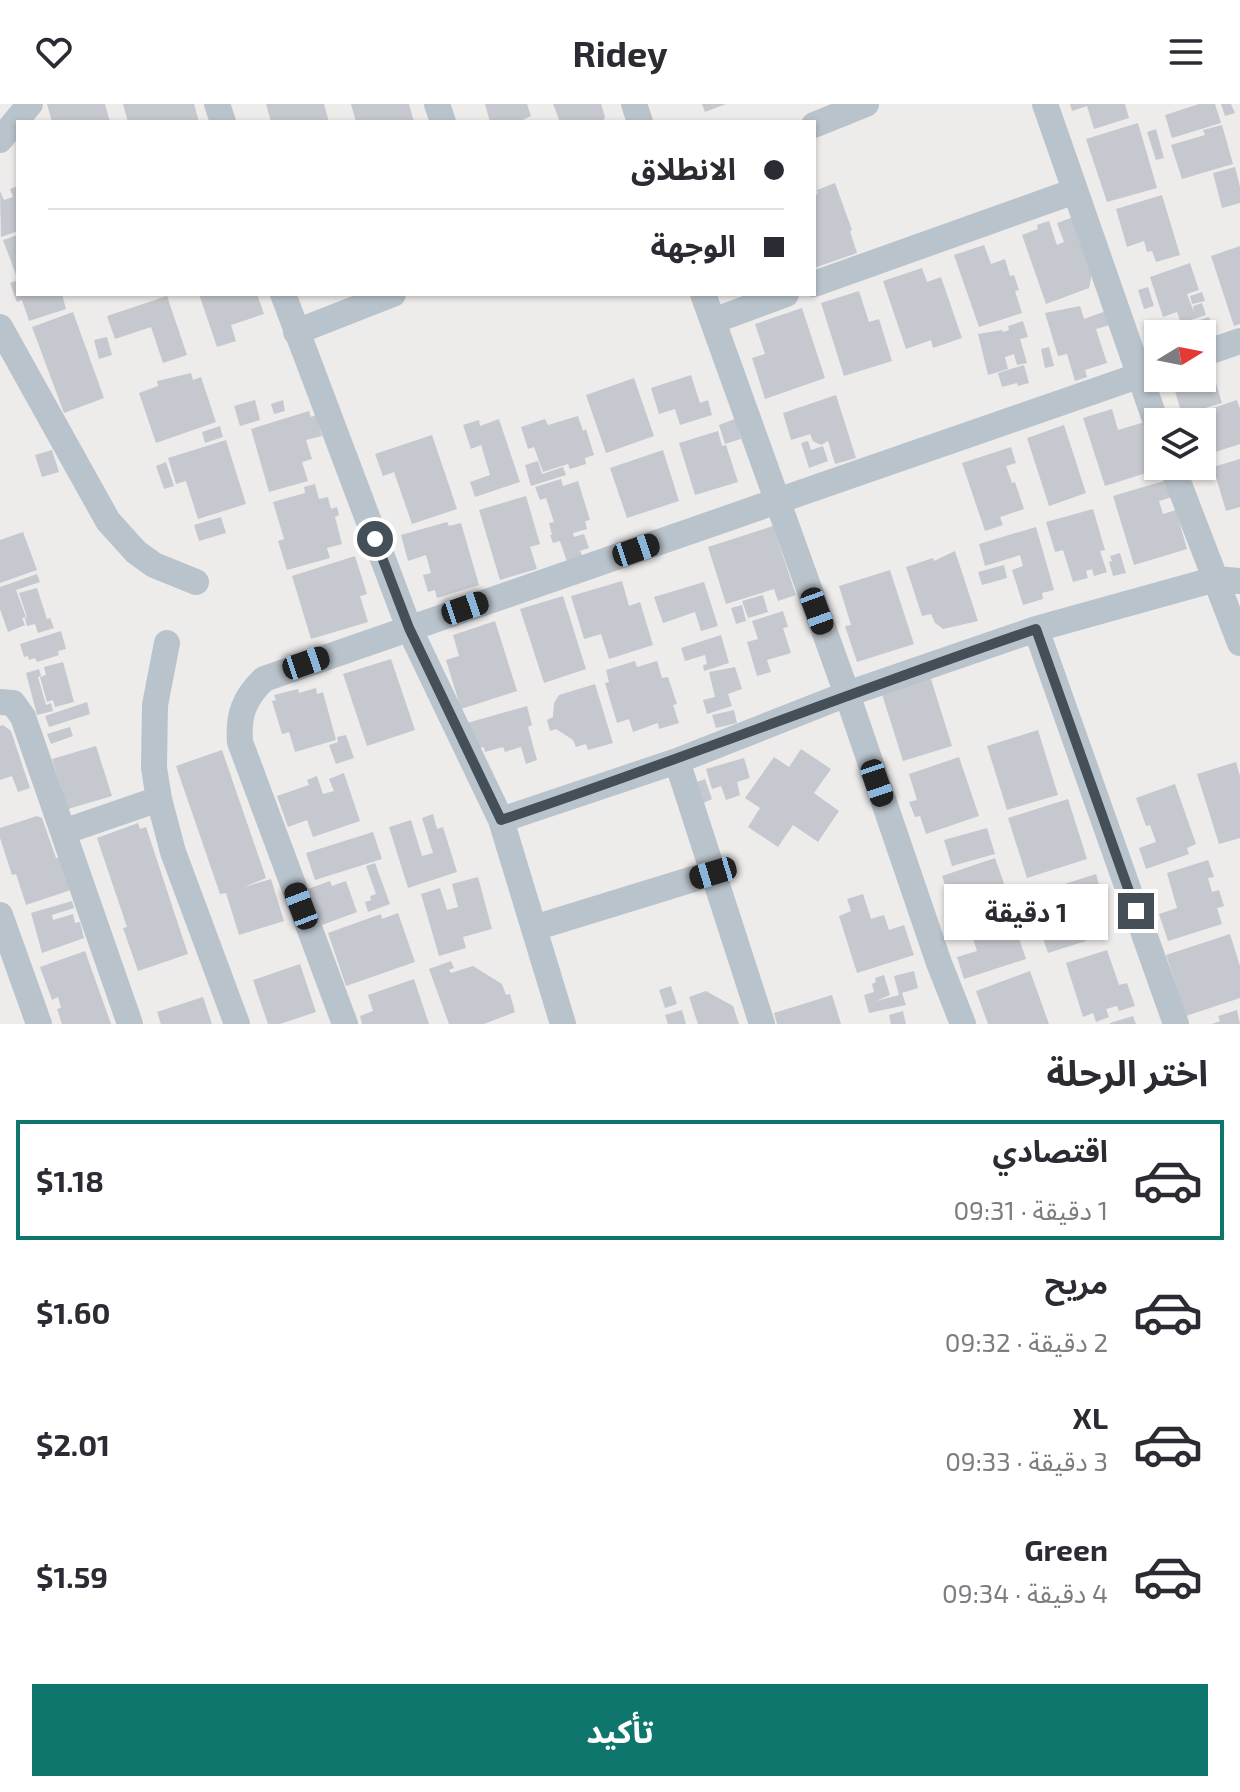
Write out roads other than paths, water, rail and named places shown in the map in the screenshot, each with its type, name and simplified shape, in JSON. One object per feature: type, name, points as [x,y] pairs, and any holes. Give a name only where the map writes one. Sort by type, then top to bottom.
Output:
[{"type":"street","points":[[17,120],[30,104]]},
{"type":"street","points":[[816,124],[866,104]]},
{"type":"street","points":[[1045,104],[1075,191],[1144,363]]},
{"type":"street","points":[[0,140],[16,121]]},
{"type":"street","points":[[816,283],[1075,191]]},
{"type":"street","points":[[284,296],[409,628],[501,820],[563,1024]]},
{"type":"street","points":[[296,332],[388,296]]},
{"type":"street","points":[[704,296],[963,1024]]},
{"type":"street","points":[[713,321],[781,296]]},
{"type":"street","points":[[0,327],[108,521],[128,545],[154,565],[196,582]]},
{"type":"street","points":[[1216,349],[1240,341]]},
{"type":"street","points":[[345,1024],[240,742],[239,724],[243,707],[251,691],[264,679],[1144,374]]},
{"type":"street","points":[[1179,480],[1228,580],[1240,643]]},
{"type":"street","points":[[501,820],[677,761],[847,694],[1036,629],[1228,580]]},
{"type":"street","points":[[1036,629],[1176,1024]]},
{"type":"street","points":[[167,643],[155,705],[154,768],[159,799],[173,852],[237,1024]]},
{"type":"street","points":[[0,702],[13,703],[23,717],[130,1024]]},
{"type":"street","points":[[677,761],[762,1024]]},
{"type":"street","points":[[63,832],[159,799]]},
{"type":"street","points":[[534,928],[713,873]]},
{"type":"street","points":[[0,915],[39,1024]]}]
